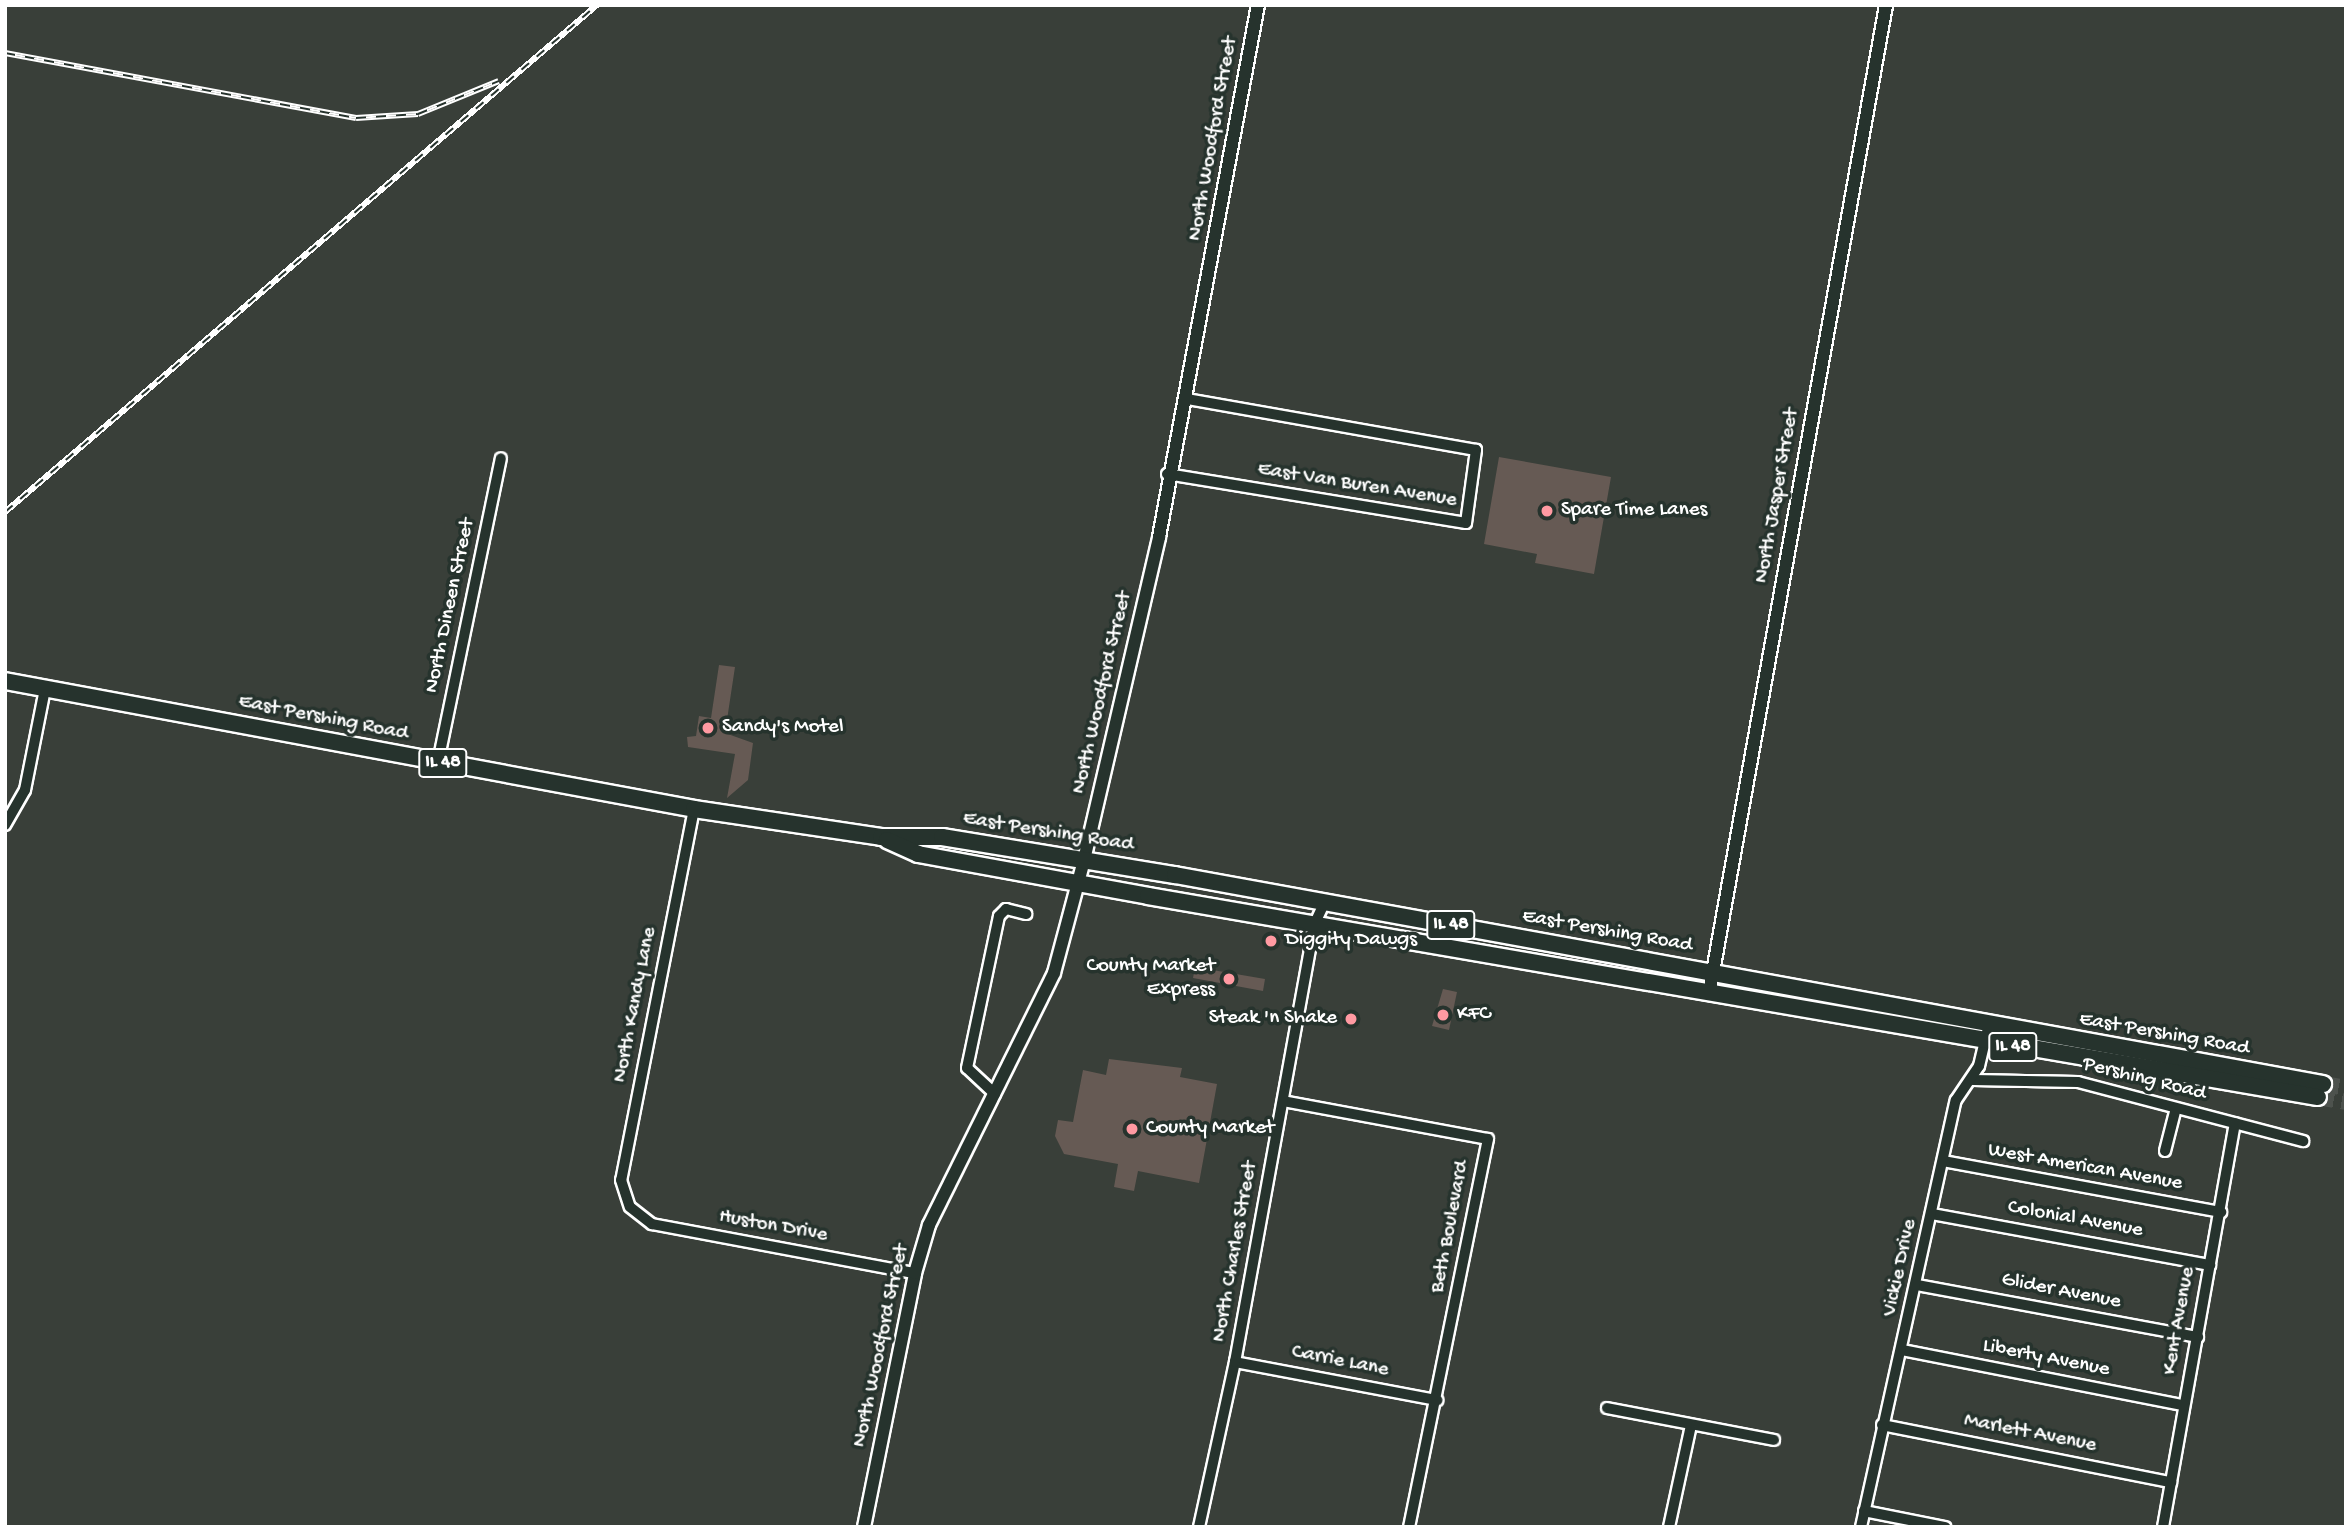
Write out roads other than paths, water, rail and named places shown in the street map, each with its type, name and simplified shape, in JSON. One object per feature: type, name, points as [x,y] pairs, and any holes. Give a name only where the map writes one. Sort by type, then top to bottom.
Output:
[{"type":"main road","name":"East Pershing Road","points":[[5,681],[694,809],[881,837],[942,837],[1325,902],[1989,1024],[2320,1091],[1985,1042],[1709,994],[918,854],[881,837]]},
{"type":"street","name":"North Woodford Street","points":[[864,1527],[915,1273],[950,1175],[995,1094],[1054,973],[1084,860],[1143,612],[1167,474],[1186,399],[1258,5]]},
{"type":"street","name":"North Jasper Street","points":[[1709,994],[1886,5]]},
{"type":"street","name":"East Van Buren Avenue","points":[[1167,474],[1466,523],[1476,450],[1186,399]]},
{"type":"street","name":"North Dineen Street","points":[[438,762],[501,458]]},
{"type":"street","points":[[5,825],[25,790],[45,689]]},
{"type":"street","name":"North Kandy Lane","points":[[630,1208],[621,1180],[694,809]]},
{"type":"street","name":"North Charles Street","points":[[1199,1527],[1235,1362],[1315,923],[1325,902]]},
{"type":"street","points":[[995,1094],[967,1068],[999,916],[1006,909],[1026,914]]},
{"type":"street","name":"Vickie Drive","points":[[1861,1527],[1882,1425],[1917,1285],[1956,1100],[1973,1080],[1989,1024]]},
{"type":"street","name":"Pershing Road","points":[[1973,1080],[2078,1082],[2303,1141]]},
{"type":"street","name":"Beth Boulevard","points":[[1283,1101],[1488,1139],[1409,1527]]},
{"type":"street","points":[[2165,1151],[2176,1108]]},
{"type":"street","name":"Kent Avenue","points":[[2163,1527],[2235,1123]]},
{"type":"street","name":"West American Avenue","points":[[1943,1161],[2221,1212]]},
{"type":"street","name":"Huston Drive","points":[[630,1208],[652,1224],[915,1273]]},
{"type":"street","name":"Colonial Avenue","points":[[1932,1214],[2210,1265]]},
{"type":"street","name":"Glider Avenue","points":[[1917,1285],[2198,1337]]},
{"type":"street","name":"Liberty Avenue","points":[[1902,1350],[2183,1405]]},
{"type":"street","name":"Carrie Lane","points":[[1235,1362],[1437,1400]]},
{"type":"street","points":[[1607,1408],[1774,1440]]},
{"type":"street","points":[[1669,1527],[1691,1425]]},
{"type":"street","name":"Marlett Avenue","points":[[1882,1425],[2171,1482]]},
{"type":"street","points":[[1864,1511],[1945,1527]]},
{"type":"tunnel","points":[[2323,1084],[2346,1088]]},
{"type":"tunnel","points":[[2318,1097],[2346,1102]]},
{"type":"railway","points":[[5,512],[597,5]]},
{"type":"railway","points":[[5,53],[356,118],[418,114],[499,81]]},
{"type":"place","name":"Spare Time Lanes","points":[[1547,511]]},
{"type":"place","name":"Sandy's Motel","points":[[708,728]]},
{"type":"place","name":"Diggity Dawgs","points":[[1271,941]]},
{"type":"place","name":"County Market Express","points":[[1229,979]]},
{"type":"place","name":"KFC","points":[[1443,1015]]},
{"type":"place","name":"Steak 'n Shake","points":[[1351,1019]]},
{"type":"place","name":"County Market","points":[[1132,1129]]}]
